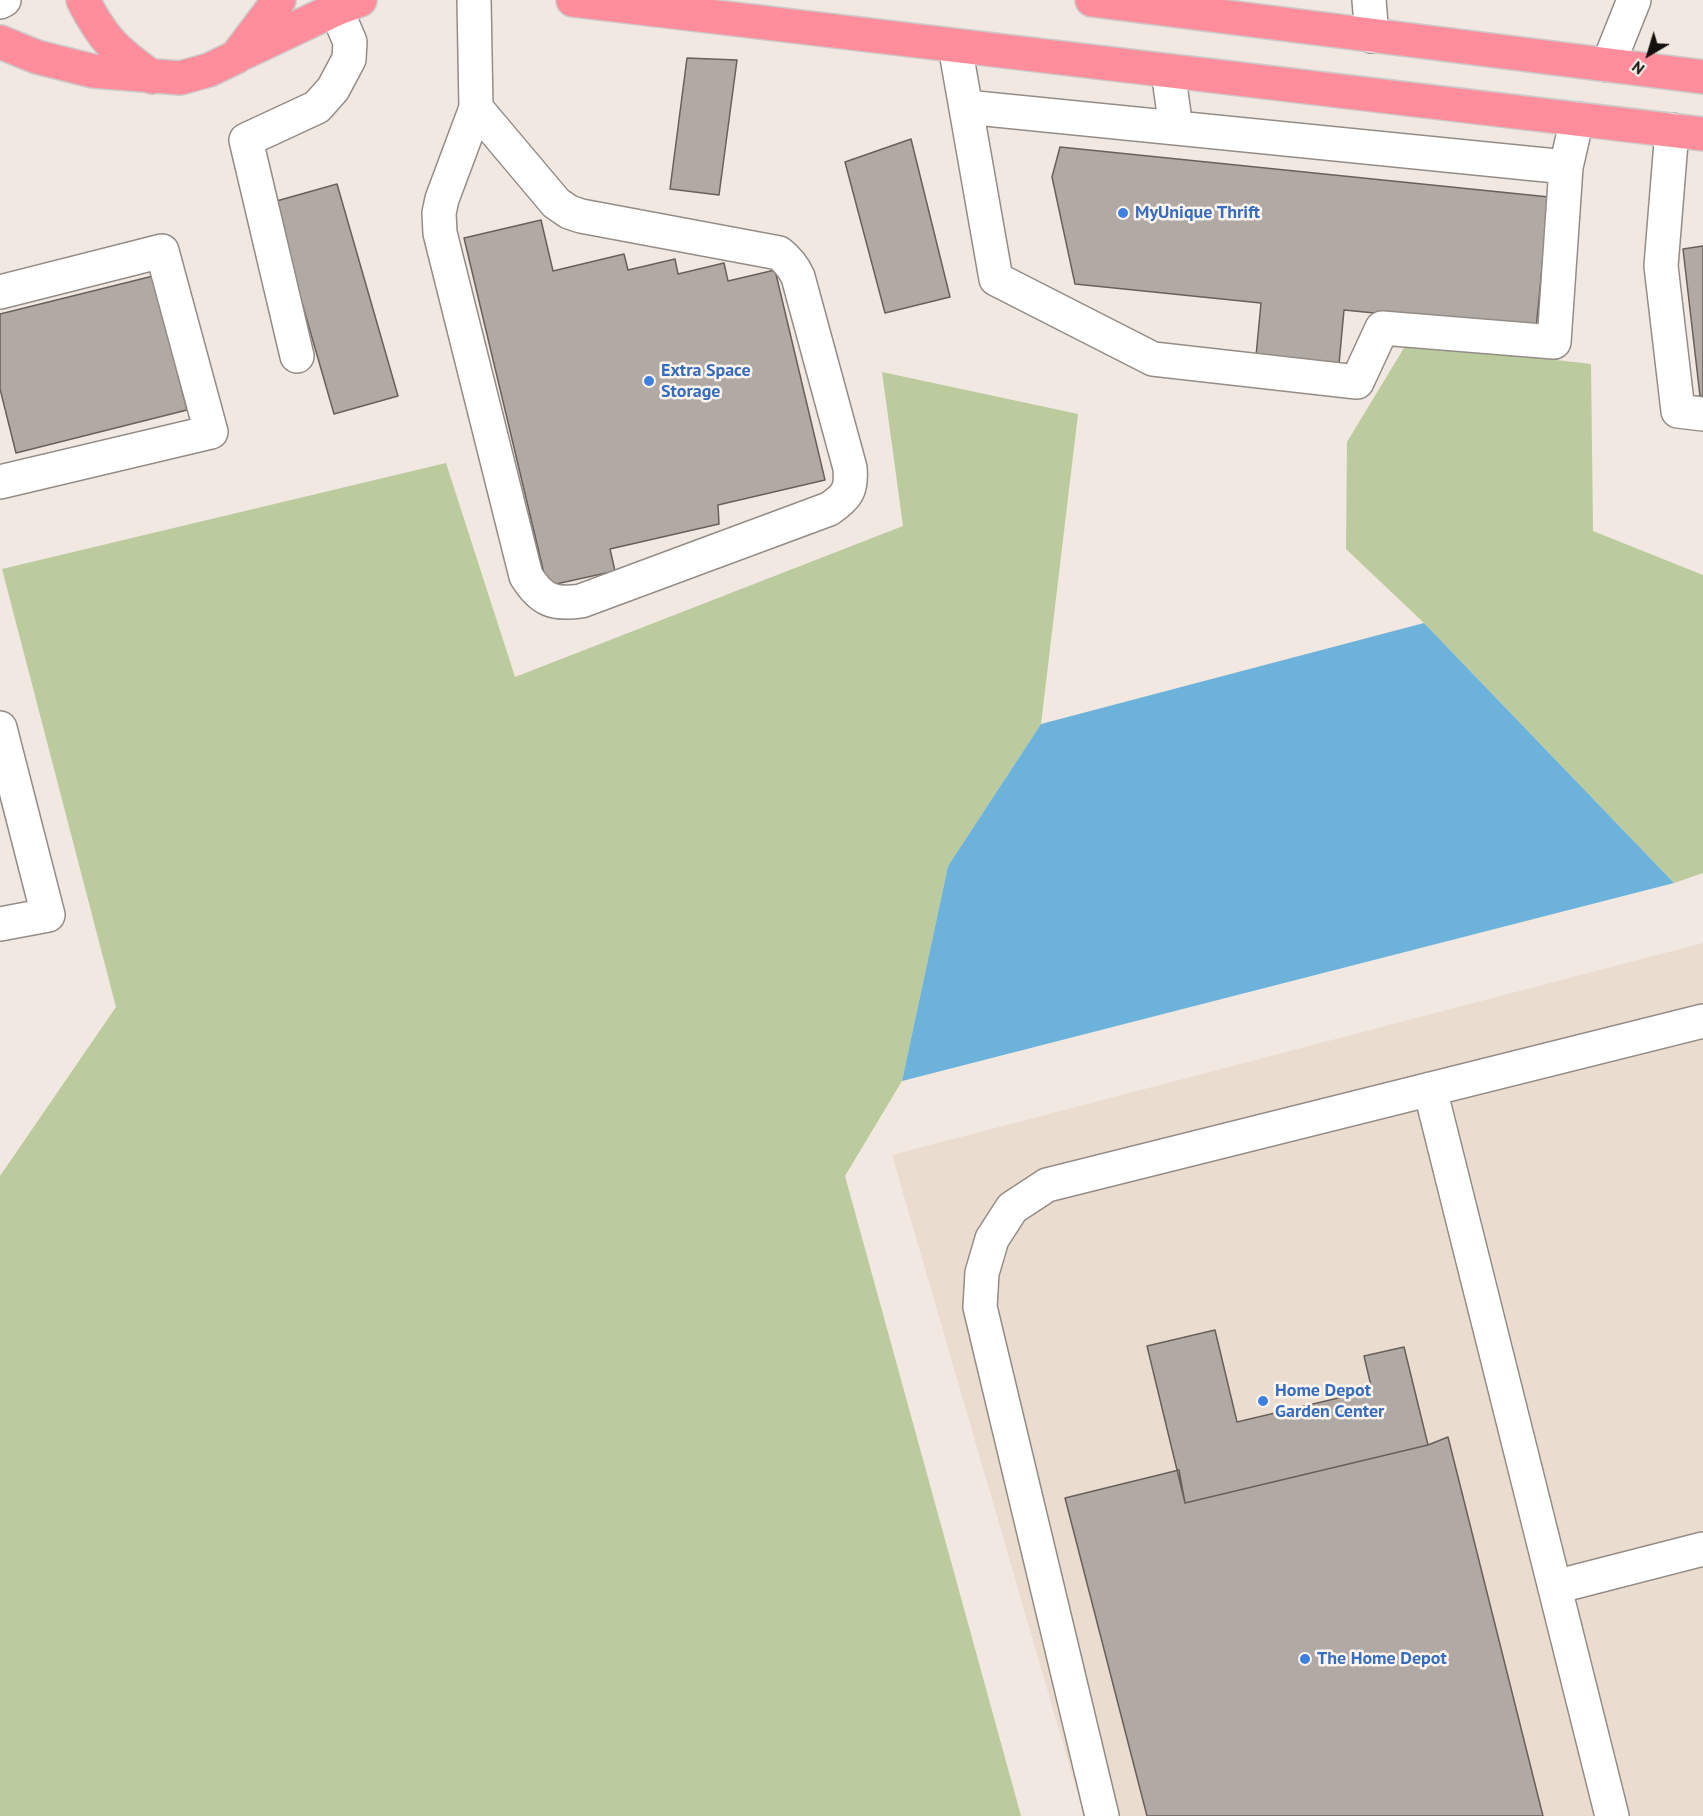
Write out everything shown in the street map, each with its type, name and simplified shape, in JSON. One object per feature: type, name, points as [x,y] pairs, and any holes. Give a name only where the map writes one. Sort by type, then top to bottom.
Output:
[{"type":"highway","points":[[83,0],[96,26],[118,53],[152,77]]},
{"type":"highway","points":[[236,57],[279,0]]},
{"type":"highway","points":[[573,0],[1687,132]]},
{"type":"highway","points":[[1092,0],[1703,77]]},
{"type":"highway","points":[[0,42],[37,57],[93,71],[180,78],[208,70],[348,5]]},
{"type":"lane","points":[[474,0],[476,108],[442,199],[439,213],[440,233],[526,576],[534,588],[542,596],[554,601],[567,603],[580,601],[829,509],[840,502],[851,482],[850,468],[798,277],[794,267],[787,259],[779,253],[569,212],[556,203],[476,108]]},
{"type":"lane","points":[[1369,0],[1372,36]]},
{"type":"lane","points":[[1608,65],[1634,0]]},
{"type":"lane","points":[[297,356],[246,140],[317,107],[333,89],[349,59],[348,5]]},
{"type":"lane","points":[[955,46],[996,279],[1153,359],[1357,382],[1382,328],[1554,342],[1566,167],[1577,119]]},
{"type":"lane","points":[[0,56],[37,57]]},
{"type":"lane","points":[[1168,71],[1176,128]]},
{"type":"lane","points":[[966,107],[1566,167]]},
{"type":"lane","points":[[1687,132],[1661,266],[1678,411],[1703,414]]},
{"type":"lane","points":[[0,292],[162,251],[211,432],[0,482]]},
{"type":"lane","points":[[0,729],[48,915],[0,924]]},
{"type":"lane","points":[[1102,1816],[981,1307],[982,1273],[992,1239],[1012,1208],[1047,1185],[1703,1021]]},
{"type":"lane","points":[[1430,1089],[1612,1816]]},
{"type":"lane","points":[[1555,1587],[1703,1549]]},
{"type":"shaded area","points":[[1703,943],[1703,1816],[1084,1816],[892,1155]]},
{"type":"green space","points":[[1407,343],[1591,364],[1593,531],[1703,575],[1703,873],[1674,883],[1424,623],[1346,549],[1347,442]]},
{"type":"green space","points":[[882,372],[1078,414],[1041,724],[948,866],[902,1081],[845,1176],[1021,1816],[0,1816],[0,1176],[116,1007],[2,569],[446,463],[515,677],[903,526]]},
{"type":"water","points":[[1424,623],[1674,883],[902,1081],[948,866],[1041,724]]},
{"type":"building","points":[[687,58],[737,60],[719,195],[670,189]]},
{"type":"building","points":[[911,139],[950,297],[885,313],[845,162]]},
{"type":"building","points":[[1060,147],[1549,197],[1536,329],[1344,310],[1339,364],[1256,356],[1261,303],[1075,284],[1052,177]]},
{"type":"building","points":[[337,184],[398,396],[334,414],[273,202]]},
{"type":"building","name":"Extra Space Storage","points":[[541,220],[553,271],[624,254],[628,270],[675,259],[678,274],[724,263],[728,281],[775,270],[825,480],[718,505],[719,524],[610,549],[615,571],[547,586],[464,238]]},
{"type":"building","points":[[1703,246],[1703,396],[1700,396],[1683,249]]},
{"type":"building","points":[[153,276],[187,410],[16,453],[0,389],[0,314]]},
{"type":"building","points":[[1215,1330],[1237,1422],[1372,1390],[1364,1356],[1404,1347],[1428,1445],[1185,1503],[1147,1346]]},
{"type":"building","name":"The Home Depot","points":[[1448,1437],[1543,1816],[1147,1816],[1065,1498],[1179,1470],[1185,1503],[1428,1445]]},
{"type":"place","name":"MyUnique Thrift","points":[[1123,213]]},
{"type":"place","name":"Extra Space Storage","points":[[649,381]]},
{"type":"place","name":"Home Depot Garden Center","points":[[1263,1401]]},
{"type":"place","name":"The Home Depot","points":[[1305,1659]]}]
